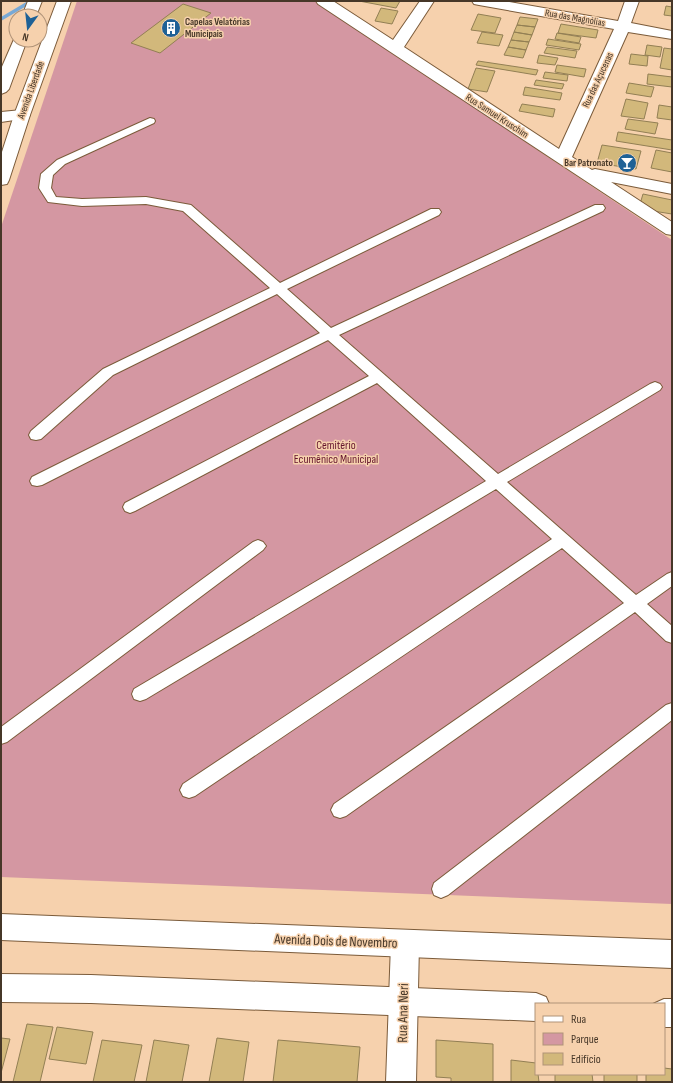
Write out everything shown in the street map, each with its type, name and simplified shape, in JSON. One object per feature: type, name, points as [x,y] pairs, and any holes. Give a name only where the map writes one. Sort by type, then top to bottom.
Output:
[{"type":"street","name":"Avenida Liberdade","points":[[1,180],[22,115],[64,1]]},
{"type":"street","name":"Rua Samuel Kruschim","points":[[323,1],[672,230]]},
{"type":"street","points":[[396,49],[427,1]]},
{"type":"street","name":"Rua das Magnólias","points":[[479,1],[672,35]]},
{"type":"street","name":"Rua das Açucenas","points":[[563,159],[623,26],[632,1]]},
{"type":"street","points":[[1,89],[17,48]]},
{"type":"street","points":[[1,117],[22,115]]},
{"type":"street","points":[[584,172],[672,189]]},
{"type":"street","name":"Avenida Dois de Novembro","points":[[1,927],[672,954]]},
{"type":"street","name":"Rua Ana Neri","points":[[401,1082],[405,944]]},
{"type":"street","points":[[1,988],[91,989],[535,1007]]},
{"type":"lane","points":[[150,121],[61,162],[47,174],[45,188],[52,200],[70,203],[109,203],[132,200],[157,201],[187,208],[672,636]]},
{"type":"lane","points":[[37,481],[329,334],[599,208]]},
{"type":"lane","points":[[36,435],[108,372],[435,212]]},
{"type":"lane","points":[[130,507],[378,377]]},
{"type":"lane","points":[[140,694],[655,387]]},
{"type":"lane","points":[[189,790],[562,540]]},
{"type":"lane","points":[[1,737],[258,546]]},
{"type":"lane","points":[[340,810],[672,578]]},
{"type":"lane","points":[[440,889],[672,710]]},
{"type":"green space","name":"Cemitério Ecumênico Municipal","points":[[77,1],[315,1],[672,240],[672,904],[1,877],[1,227]]},
{"type":"building","points":[[359,1],[400,1],[396,8]]},
{"type":"building","name":"Capelas Velatórias Municipais","points":[[183,4],[211,13],[160,53],[131,43]]},
{"type":"building","points":[[666,6],[672,7],[672,16],[664,15]]},
{"type":"building","points":[[381,8],[398,11],[392,24],[375,21]]},
{"type":"building","points":[[478,14],[501,18],[495,33],[471,30]]},
{"type":"building","points":[[520,17],[538,19],[535,27],[517,25]]},
{"type":"building","points":[[561,24],[598,30],[596,38],[558,33]]},
{"type":"building","points":[[517,25],[535,27],[532,35],[514,32]]},
{"type":"building","points":[[482,32],[503,35],[499,46],[477,43]]},
{"type":"building","points":[[514,32],[532,35],[529,42],[511,40]]},
{"type":"building","points":[[557,33],[581,37],[579,43],[555,39]]},
{"type":"building","points":[[548,39],[581,44],[579,50],[546,45]]},
{"type":"building","points":[[511,40],[529,42],[526,50],[508,47]]},
{"type":"building","points":[[647,45],[662,47],[660,57],[645,55]]},
{"type":"building","points":[[508,47],[526,50],[523,58],[504,55]]},
{"type":"building","points":[[547,47],[577,51],[575,58],[544,53]]},
{"type":"building","points":[[664,48],[672,49],[672,70],[660,68]]},
{"type":"building","points":[[631,54],[648,56],[647,66],[629,64]]},
{"type":"building","points":[[539,55],[558,58],[555,65],[537,63]]},
{"type":"building","points":[[478,61],[538,70],[536,75],[476,65]]},
{"type":"building","points":[[557,65],[586,69],[584,77],[555,72]]},
{"type":"building","points":[[476,68],[495,71],[487,92],[468,89]]},
{"type":"building","points":[[545,72],[568,75],[567,81],[543,78]]},
{"type":"building","points":[[648,74],[672,77],[672,87],[647,84]]},
{"type":"building","points":[[536,80],[564,84],[562,89],[534,85]]},
{"type":"building","points":[[629,83],[654,87],[651,97],[626,93]]},
{"type":"building","points":[[525,87],[562,93],[560,100],[523,95]]},
{"type":"building","points":[[626,99],[648,103],[644,119],[621,116]]},
{"type":"building","points":[[522,104],[555,109],[553,117],[519,111]]},
{"type":"building","points":[[659,105],[672,107],[672,120],[657,118]]},
{"type":"building","points":[[628,119],[658,123],[655,134],[625,129]]},
{"type":"building","points":[[618,132],[672,140],[672,150],[616,141]]},
{"type":"building","points":[[602,145],[641,151],[636,169],[597,163]]},
{"type":"building","points":[[656,150],[672,153],[672,172],[651,168]]},
{"type":"building","points":[[643,194],[672,200],[672,214],[653,211],[640,204]]},
{"type":"building","points":[[27,1024],[53,1027],[40,1082],[13,1082]]},
{"type":"building","points":[[57,1027],[93,1032],[86,1064],[49,1059]]},
{"type":"building","points":[[1,1038],[10,1039],[1,1073]]},
{"type":"building","points":[[217,1038],[249,1042],[243,1082],[209,1082]]},
{"type":"building","points":[[102,1040],[142,1045],[134,1082],[93,1082]]},
{"type":"building","points":[[154,1040],[189,1045],[182,1082],[146,1082]]},
{"type":"building","points":[[278,1040],[360,1047],[357,1082],[273,1082]]},
{"type":"building","points":[[436,1040],[493,1044],[493,1082],[451,1082],[451,1078],[436,1077]]},
{"type":"building","points":[[511,1060],[535,1063],[535,1075],[538,1075],[539,1082],[511,1082]]},
{"type":"building","points":[[665,1068],[672,1069],[672,1082],[646,1082],[646,1075],[665,1075]]},
{"type":"building","points":[[555,1075],[592,1075],[593,1082],[555,1082]]},
{"type":"building","points":[[604,1075],[637,1075],[637,1082],[604,1082]]},
{"type":"waterway","points":[[1,19],[32,1]]},
{"type":"place","name":"Capelas Velatórias Municipais","points":[[171,28]]},
{"type":"place","name":"Bar Patronato","points":[[627,163]]}]
